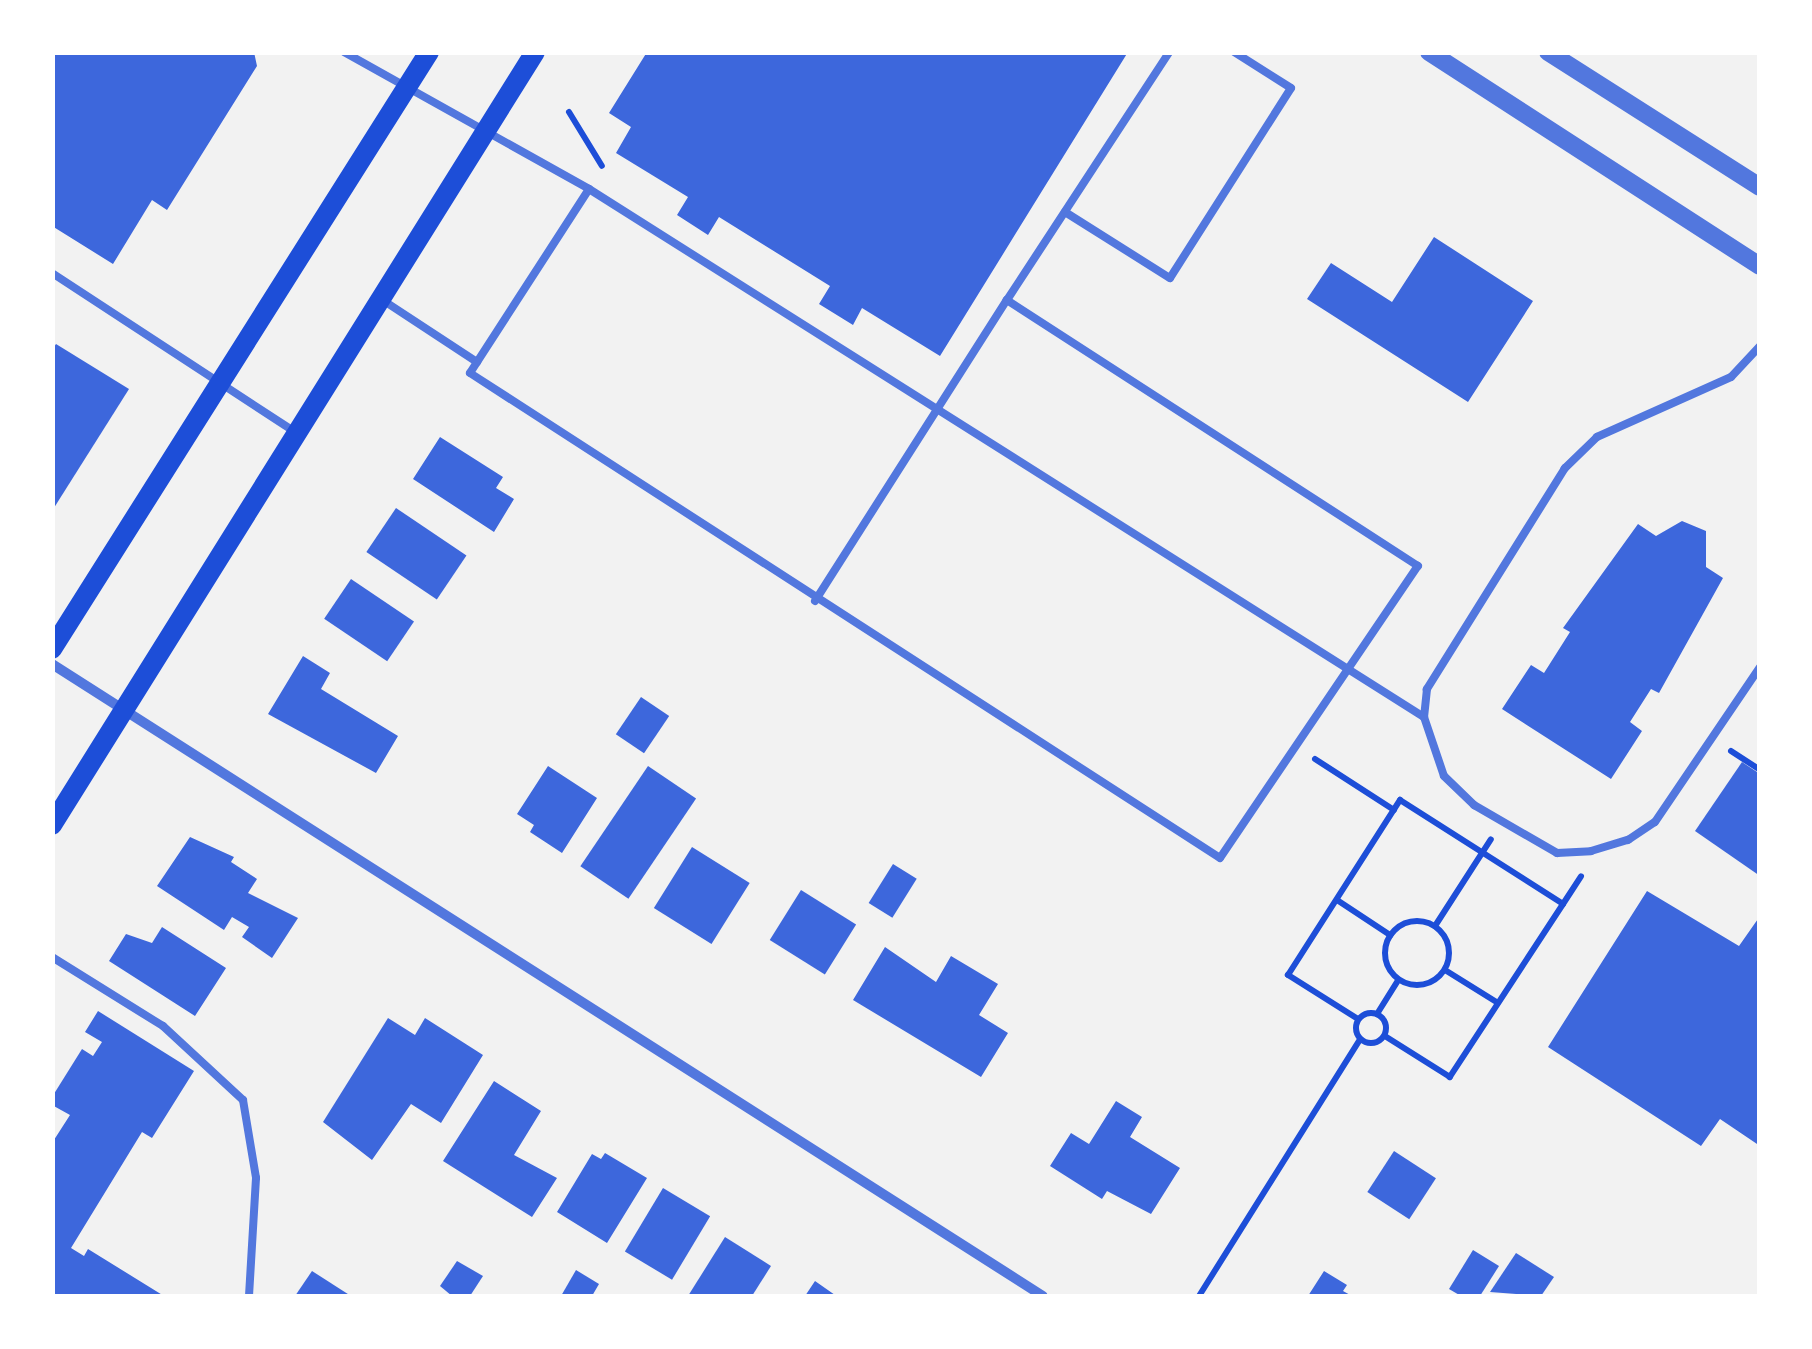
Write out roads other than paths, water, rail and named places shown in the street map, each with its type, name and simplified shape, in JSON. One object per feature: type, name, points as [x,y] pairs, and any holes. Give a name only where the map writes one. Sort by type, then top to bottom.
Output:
[{"type":"main road","points":[[52,650],[429,52]]},
{"type":"main road","points":[[52,825],[534,52]]},
{"type":"street","points":[[1429,52],[1760,266]]},
{"type":"street","points":[[1548,52],[1760,187]]},
{"type":"street","points":[[52,664],[1044,1296]]},
{"type":"lane","points":[[344,52],[406,89],[488,127],[589,189],[1424,717]]},
{"type":"lane","points":[[815,601],[1169,52]]},
{"type":"lane","points":[[1065,212],[1170,278],[1291,88],[1234,52]]},
{"type":"lane","points":[[589,189],[470,374],[1214,856],[1226,855],[1418,566],[1007,300]]},
{"type":"lane","points":[[52,274],[297,433]]},
{"type":"lane","points":[[381,299],[477,362]]},
{"type":"lane","points":[[1760,346],[1731,378],[1597,437],[1565,468],[1428,690],[1424,717],[1444,776],[1501,823],[1557,853],[1628,840],[1682,791],[1760,667]]},
{"type":"lane","points":[[52,957],[163,1026],[242,1100],[256,1178],[249,1296]]}]
